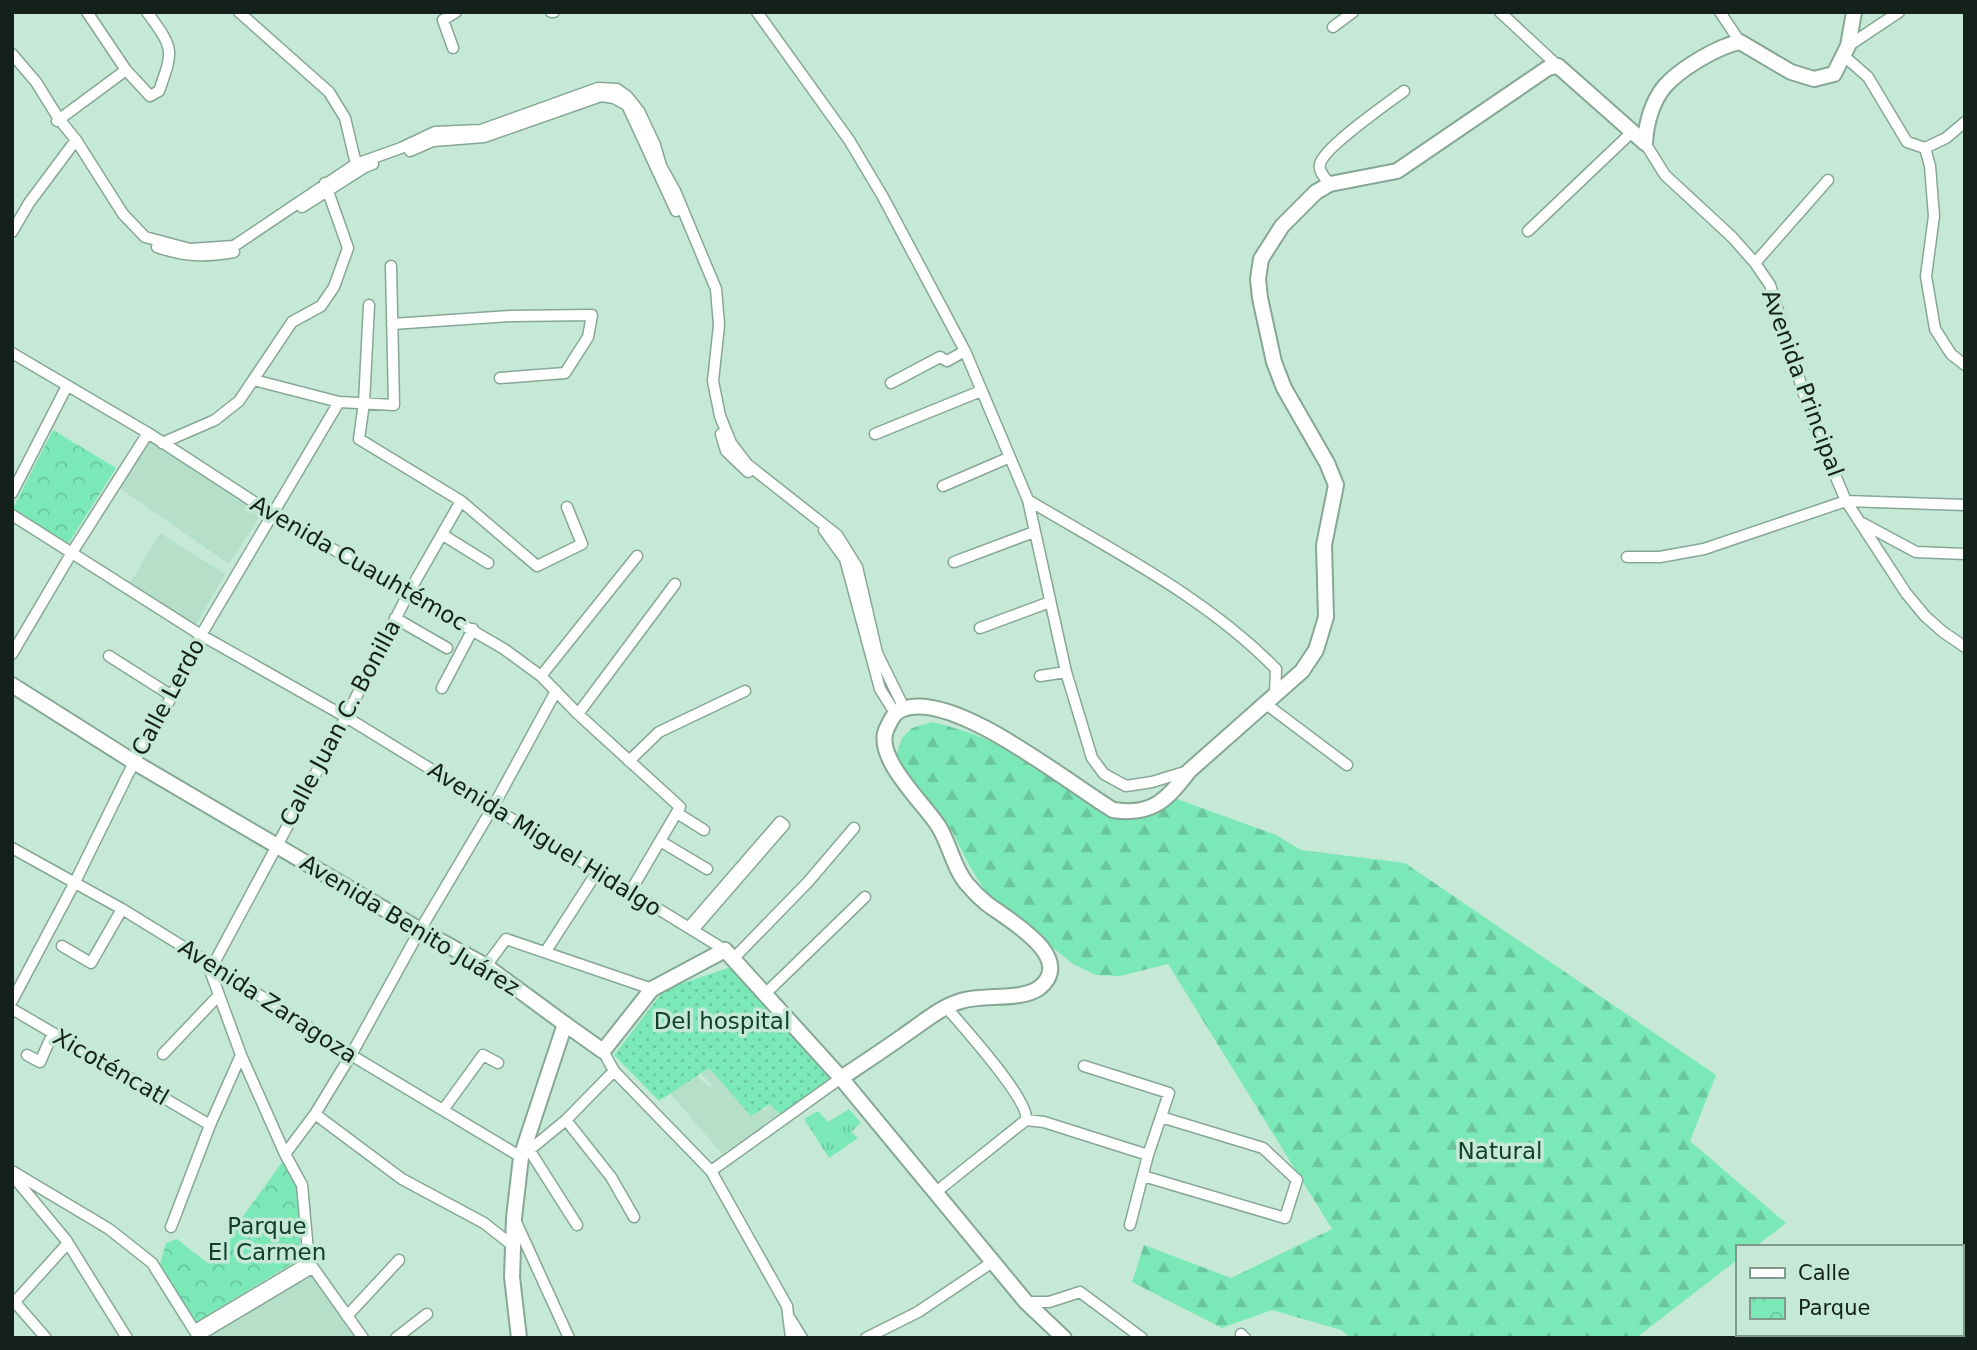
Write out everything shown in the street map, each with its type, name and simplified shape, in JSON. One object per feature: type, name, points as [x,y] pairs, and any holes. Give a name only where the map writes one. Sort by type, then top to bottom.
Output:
[{"type":"main road","points":[[1645,143],[1650,114],[1664,87],[1701,58],[1729,44],[1740,42],[1791,72],[1815,79],[1834,74],[1846,51],[1853,12]]},
{"type":"main road","points":[[841,1078],[947,1007],[961,1001],[988,996],[1026,994],[1039,987],[1047,978],[1049,963],[1043,947],[965,883],[939,827],[898,775],[887,754],[884,734],[900,710],[917,706],[943,709],[988,727],[1113,810],[1134,813],[1157,805],[1175,789],[1189,771],[1302,671],[1316,650],[1326,617],[1324,545],[1336,485],[1327,463],[1284,388],[1274,362],[1260,299],[1258,279],[1261,259],[1282,226],[1316,192],[1330,184],[1397,171],[1548,68],[1558,66],[1645,143]]},
{"type":"main road","name":"Avenida Benito Juárez","points":[[12,685],[134,762],[420,930],[486,965],[603,1051]]},
{"type":"main road","points":[[603,1051],[657,986],[729,954]]},
{"type":"main road","name":"Avenida Miguel Hidalgo","points":[[729,954],[841,1078],[1026,1302],[1064,1338]]},
{"type":"main road","points":[[519,1338],[512,1277],[514,1218],[525,1151],[565,1024]]},
{"type":"street","points":[[87,12],[127,70],[150,96],[159,91],[170,59],[166,38],[147,12]]},
{"type":"street","points":[[239,12],[329,92],[345,118],[356,164]]},
{"type":"street","points":[[453,48],[443,20],[456,12]]},
{"type":"street","points":[[757,12],[849,140],[965,351],[1008,458],[1028,499],[1066,672],[1092,758],[1104,774],[1126,786],[1152,782],[1189,771]]},
{"type":"street","points":[[1333,27],[1353,12]]},
{"type":"street","points":[[1500,12],[1558,66]]},
{"type":"street","points":[[1720,12],[1740,42]]},
{"type":"street","points":[[1899,12],[1846,51],[1868,77],[1907,142],[1926,148],[1946,138],[1965,122]]},
{"type":"street","points":[[12,54],[36,82],[57,121]]},
{"type":"street","points":[[12,64],[74,142],[127,228],[150,245],[181,255],[208,256],[236,251],[356,164],[435,132],[481,130],[598,88],[617,89],[627,96],[639,111],[655,145],[661,166],[675,191],[716,289],[719,325],[713,381],[720,416],[731,443],[747,464],[837,535],[850,553],[856,566],[877,653],[900,710]]},
{"type":"street","points":[[57,121],[127,70]]},
{"type":"street","points":[[1330,184],[1320,172],[1320,164],[1332,147],[1404,91]]},
{"type":"street","points":[[326,186],[365,167],[433,141],[484,138],[601,96],[614,98],[627,105],[710,290],[713,308],[708,387],[726,451],[744,470],[828,533],[845,559],[880,689],[900,710]]},
{"type":"street","points":[[1528,231],[1632,132]]},
{"type":"street","points":[[12,232],[29,203],[74,142]]},
{"type":"street","name":"Avenida Principal","points":[[1645,143],[1665,175],[1732,237],[1755,262],[1770,285],[1813,424],[1846,501],[1906,593],[1925,616],[1965,647]]},
{"type":"street","points":[[1926,148],[1934,216],[1926,276],[1935,329],[1951,354],[1965,365]]},
{"type":"street","points":[[1755,262],[1828,180]]},
{"type":"street","points":[[162,443],[215,420],[239,401],[292,322],[321,306],[334,287],[348,248],[326,186]]},
{"type":"street","points":[[254,380],[339,402],[394,405],[391,266]]},
{"type":"street","points":[[369,305],[364,403],[359,439],[461,502],[537,566],[582,544],[567,507]]},
{"type":"street","points":[[392,324],[511,316],[592,315],[588,337],[565,373],[500,378]]},
{"type":"street","points":[[891,383],[940,357],[947,361],[965,351]]},
{"type":"street","name":"Avenida Cuauhtémoc","points":[[12,353],[148,433],[271,513],[472,629],[541,676],[679,810],[704,830]]},
{"type":"street","points":[[12,493],[67,386]]},
{"type":"street","points":[[875,434],[981,391]]},
{"type":"street","name":"Calle Lerdo","points":[[12,1001],[134,762],[173,696],[201,635],[339,402]]},
{"type":"street","points":[[12,644],[148,433]]},
{"type":"street","points":[[943,486],[1008,458]]},
{"type":"street","points":[[1028,499],[1196,601],[1250,642],[1276,669],[1270,700],[1348,765]]},
{"type":"street","points":[[1627,556],[1660,557],[1704,549],[1846,501],[1965,505]]},
{"type":"street","name":"Calle Juan C. Bonilla","points":[[212,969],[409,592],[461,502]]},
{"type":"street","name":"Avenida Miguel Hidalgo","points":[[12,515],[201,635],[346,717],[691,928],[729,954]]},
{"type":"street","points":[[1858,520],[1916,552],[1965,554]]},
{"type":"street","points":[[954,562],[1034,532]]},
{"type":"street","points":[[443,535],[488,563]]},
{"type":"street","points":[[12,653],[70,553]]},
{"type":"street","points":[[541,676],[637,556]]},
{"type":"street","points":[[578,714],[675,584]]},
{"type":"street","points":[[980,628],[1050,601]]},
{"type":"street","points":[[396,618],[447,648]]},
{"type":"street","points":[[442,688],[472,629]]},
{"type":"street","points":[[109,656],[173,696]]},
{"type":"street","points":[[1040,676],[1066,672]]},
{"type":"street","points":[[285,1154],[315,1114],[351,1055],[556,691]]},
{"type":"street","points":[[629,761],[659,732],[745,691]]},
{"type":"street","points":[[630,892],[679,810]]},
{"type":"street","points":[[780,822],[784,825],[691,928],[780,822]]},
{"type":"street","points":[[729,954],[808,881],[854,828]]},
{"type":"street","points":[[660,841],[707,869]]},
{"type":"street","name":"Avenida Zaragoza","points":[[12,848],[122,909],[212,969],[443,1110],[525,1151]]},
{"type":"street","points":[[546,951],[597,872]]},
{"type":"street","points":[[765,994],[865,897]]},
{"type":"street","points":[[62,946],[91,963],[122,909]]},
{"type":"street","points":[[486,965],[506,939],[657,986]]},
{"type":"street","points":[[212,969],[241,1055],[285,1154],[302,1185],[311,1265],[363,1338]]},
{"type":"street","points":[[163,1054],[219,995]]},
{"type":"street","points":[[947,1007],[1016,1094],[1025,1108],[1026,1120]]},
{"type":"street","name":"Xicoténcatl","points":[[12,1009],[210,1125]]},
{"type":"street","points":[[27,1055],[40,1062],[53,1033]]},
{"type":"street","points":[[603,1051],[614,1071],[710,1171],[787,1306],[791,1338]]},
{"type":"street","points":[[171,1227],[210,1125],[241,1055]]},
{"type":"street","points":[[443,1110],[483,1055],[498,1063]]},
{"type":"street","points":[[1084,1066],[1169,1094],[1148,1155],[1130,1225]]},
{"type":"street","points":[[577,1224],[525,1151],[566,1119],[614,1071]]},
{"type":"street","points":[[710,1171],[841,1078]]},
{"type":"street","points":[[315,1114],[402,1179],[484,1223],[512,1245]]},
{"type":"street","points":[[1143,1176],[1285,1218],[1297,1180],[1264,1148],[1161,1117]]},
{"type":"street","points":[[566,1119],[611,1177],[634,1217]]},
{"type":"street","points":[[936,1192],[1026,1120],[1044,1122],[1148,1155]]},
{"type":"street","points":[[12,1173],[109,1229],[152,1263],[198,1334],[311,1265]]},
{"type":"street","points":[[12,1173],[67,1242],[127,1337]]},
{"type":"street","points":[[514,1218],[569,1338]]},
{"type":"street","points":[[13,1302],[67,1242]]},
{"type":"street","points":[[347,1316],[399,1260]]},
{"type":"street","points":[[866,1338],[918,1312],[994,1261]]},
{"type":"street","points":[[1026,1302],[1049,1302],[1080,1292],[1142,1338]]},
{"type":"street","points":[[13,1302],[41,1338]]},
{"type":"street","points":[[13,1302],[46,1338]]},
{"type":"street","points":[[396,1338],[427,1314]]},
{"type":"street","points":[[790,1318],[802,1338]]},
{"type":"shaded area","points":[[149,439],[263,512],[229,564],[118,487]]},
{"type":"shaded area","points":[[160,533],[225,574],[195,627],[129,585]]},
{"type":"shaded area","points":[[708,1067],[751,1116],[762,1109],[764,1111],[771,1104],[779,1114],[722,1154],[670,1093],[697,1076],[710,1088],[712,1085],[701,1074]]},
{"type":"shaded area","points":[[313,1273],[356,1338],[205,1337]]},
{"type":"green space","points":[[53,430],[116,468],[68,544],[12,510]]},
{"type":"green space","name":"Natural","points":[[932,722],[979,736],[1022,756],[1104,807],[1116,811],[1147,815],[1177,799],[1276,835],[1301,850],[1405,863],[1716,1075],[1690,1141],[1786,1223],[1758,1245],[1736,1245],[1736,1261],[1636,1338],[1351,1338],[1341,1330],[1272,1310],[1222,1328],[1132,1282],[1144,1245],[1231,1278],[1332,1229],[1168,964],[1120,976],[1096,975],[1073,964],[988,896],[937,809],[898,770],[895,759],[902,738],[912,728]]},
{"type":"green space","name":"Del hospital","points":[[737,965],[838,1079],[783,1118],[770,1104],[751,1116],[709,1068],[659,1101],[614,1055],[665,989]]},
{"type":"green space","points":[[849,1109],[861,1123],[851,1132],[858,1138],[829,1158],[804,1119],[818,1111],[828,1122]]},
{"type":"green space","name":"Parque El Carmen","points":[[285,1158],[297,1186],[301,1258],[193,1324],[159,1268],[166,1243],[177,1239],[206,1262],[213,1261],[225,1250],[239,1222]]}]
